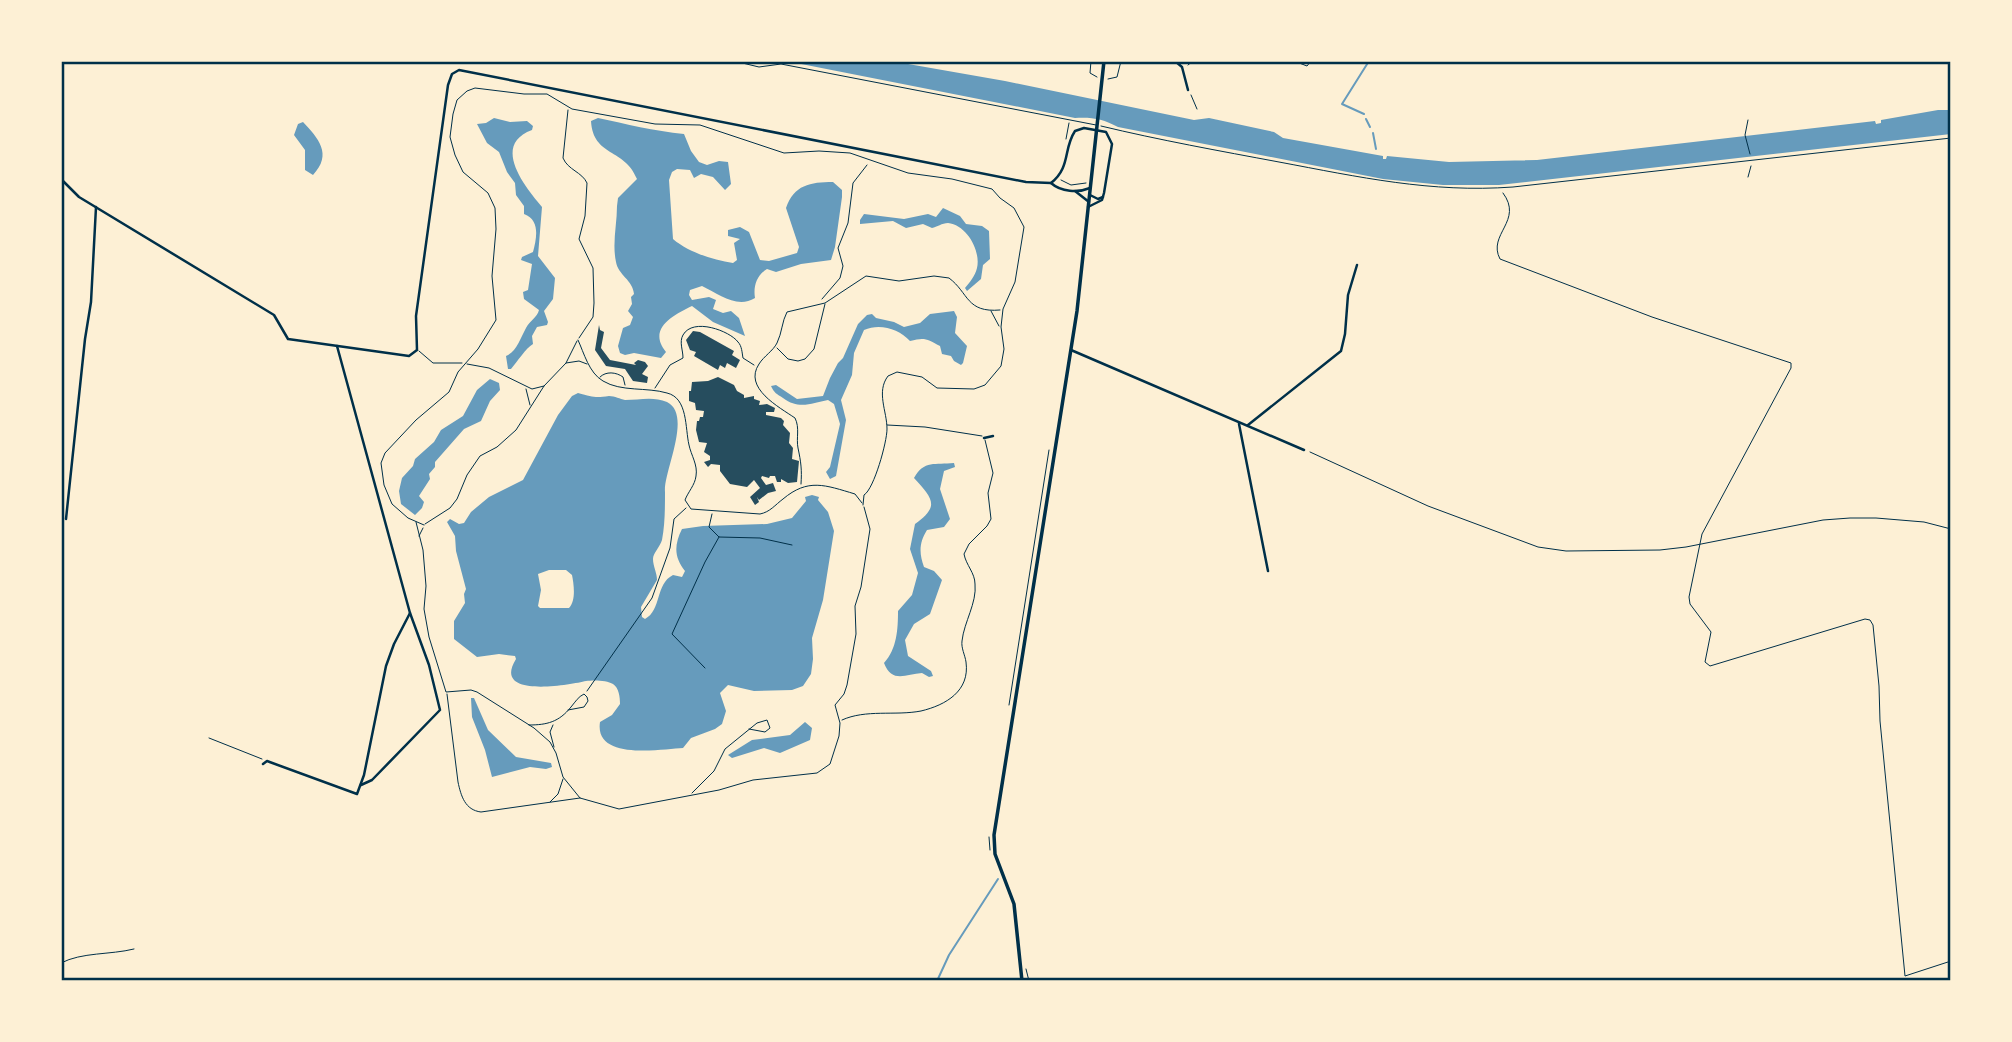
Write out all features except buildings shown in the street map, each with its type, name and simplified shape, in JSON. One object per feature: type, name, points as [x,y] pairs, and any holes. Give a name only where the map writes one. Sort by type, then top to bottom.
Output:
[{"type":"main road","points":[[1022,981],[1014,904],[995,849],[995,825],[1071,350],[1104,61]]},
{"type":"street","points":[[1175,61],[1182,68],[1188,90]]},
{"type":"street","points":[[61,178],[71,191],[274,315],[288,339],[409,356],[417,350],[416,316],[448,85],[452,74],[459,70],[1026,182],[1051,183],[1055,187],[1075,191],[1090,188]]},
{"type":"street","points":[[1051,183],[1063,169],[1075,131],[1084,128],[1102,130],[1109,135],[1112,144],[1103,197]]},
{"type":"street","points":[[1075,191],[1088,205],[1103,197]]},
{"type":"street","points":[[1090,195],[1095,198],[1103,197]]},
{"type":"street","points":[[66,519],[91,302],[96,207]]},
{"type":"street","points":[[1248,425],[1341,351],[1348,295],[1357,265]]},
{"type":"street","points":[[337,346],[410,613],[429,665],[440,710],[372,780],[361,785]]},
{"type":"street","points":[[1071,350],[1304,450]]},
{"type":"street","points":[[1239,422],[1268,572]]},
{"type":"street","points":[[984,438],[993,436]]},
{"type":"street","points":[[263,764],[267,761],[357,794],[386,667],[410,613]]},
{"type":"lane","points":[[734,61],[759,66],[781,64],[1407,186],[1448,189],[1499,188],[1951,138]]},
{"type":"lane","points":[[424,525],[391,504],[384,485],[381,463],[385,453],[416,420],[449,392],[458,372],[478,349],[496,320],[492,276],[497,217],[493,200],[463,172],[450,137],[457,100],[467,91],[483,88],[524,94],[547,94],[569,108],[655,124],[699,125],[784,153],[819,150],[843,152],[908,173],[989,187],[1014,208],[1024,227],[1015,282],[1003,309],[1001,327],[1004,349],[1001,366],[988,382],[979,388],[937,388],[922,377],[897,372],[888,376],[883,391],[883,410],[887,425],[885,447],[871,490],[864,495],[817,484],[801,486],[764,513],[697,510],[687,507],[686,498],[695,482],[697,468],[679,403],[673,395],[609,384],[599,378],[589,365],[578,340]]},
{"type":"lane","points":[[419,537],[424,525],[450,508],[457,499],[467,475],[480,456],[497,447],[516,430],[544,386],[566,363],[593,317],[593,268],[579,239],[587,204],[587,183],[563,158],[569,108]]},
{"type":"lane","points":[[801,486],[803,463],[798,447],[797,423],[759,389],[754,375],[757,366],[776,346],[787,312],[825,303],[866,276],[904,281],[939,276],[953,280],[971,304],[991,311],[1003,309]]},
{"type":"lane","points":[[776,346],[783,357],[798,361],[805,359],[814,349],[825,303]]},
{"type":"lane","points":[[991,311],[1001,327]]},
{"type":"lane","points":[[654,390],[670,365],[683,358],[683,335],[696,326],[704,325],[733,337],[741,346],[743,358],[757,366]]},
{"type":"lane","points":[[417,350],[433,363],[465,363],[489,368],[525,387],[532,389],[544,386]]},
{"type":"lane","points":[[566,363],[579,361],[589,365]]},
{"type":"lane","points":[[599,378],[605,373],[619,374],[625,380],[625,387]]},
{"type":"lane","points":[[525,387],[531,406]]},
{"type":"lane","points":[[840,721],[856,714],[881,715],[922,711],[950,699],[965,684],[966,663],[962,642],[975,583],[964,554],[969,544],[988,526],[991,516],[988,493],[993,473],[984,438],[972,433],[887,425]]},
{"type":"lane","points":[[416,521],[423,550],[426,586],[424,609],[429,637],[446,692],[461,796],[468,807],[481,812],[580,798],[619,809],[719,790],[753,780],[810,774],[824,770],[830,764],[839,736],[840,721],[835,705],[847,685],[856,634],[855,606],[870,536],[869,521],[855,494]]},
{"type":"lane","points":[[863,505],[864,495]]},
{"type":"lane","points":[[446,692],[477,692],[528,725],[555,749]]},
{"type":"lane","points":[[568,710],[583,707],[588,701],[585,695],[580,695],[555,722],[550,732],[563,777],[580,798]]},
{"type":"lane","points":[[690,794],[710,776],[725,750],[749,729],[764,720],[771,728],[765,732],[749,729]]},
{"type":"lane","points":[[528,725],[555,722]]},
{"type":"lane","points":[[549,802],[558,794],[563,777]]},
{"type":"path","points":[[1182,68],[1193,61]]},
{"type":"path","points":[[1294,61],[1307,66],[1311,61]]},
{"type":"path","points":[[1188,90],[1197,109]]},
{"type":"path","points":[[1748,120],[1745,135],[1751,158]]},
{"type":"path","points":[[1066,140],[1069,121]]},
{"type":"path","points":[[819,304],[840,278],[842,266],[838,248],[848,225],[853,183],[870,160]]},
{"type":"path","points":[[1748,177],[1751,163]]},
{"type":"path","points":[[1058,177],[1071,185],[1087,183]]},
{"type":"path","points":[[1499,188],[1506,197],[1510,214],[1497,242],[1500,259],[1653,317],[1791,363],[1791,368],[1702,534],[1689,597],[1690,604],[1711,632],[1705,662],[1708,665],[1865,619],[1872,622],[1905,976],[1951,961]]},
{"type":"path","points":[[1304,450],[1429,506],[1538,547],[1566,551],[1660,550],[1836,519],[1877,518],[1924,522],[1951,529]]},
{"type":"path","points":[[585,695],[657,590],[670,548],[674,519],[687,507]]},
{"type":"path","points":[[712,511],[709,527],[719,537],[760,538],[792,545]]},
{"type":"path","points":[[705,668],[672,634],[705,562],[720,540],[719,537]]},
{"type":"path","points":[[209,738],[267,761]]},
{"type":"path","points":[[61,963],[134,949]]},
{"type":"path","points":[[1026,970],[1029,981]]},
{"type":"water","points":[[786,61],[891,61],[1005,81],[1194,120],[1209,118],[1274,132],[1283,138],[1383,156],[1383,159],[1387,156],[1449,162],[1537,160],[1875,121],[1876,124],[1881,123],[1881,120],[1938,110],[1951,110],[1951,134],[1499,185],[1443,185],[1383,179],[1118,127],[1097,119],[1075,118]]},
{"type":"water","points":[[494,118],[510,122],[527,121],[533,126],[514,146],[513,156],[521,178],[542,207],[538,256],[555,278],[553,299],[544,311],[547,325],[537,327],[532,336],[533,344],[511,369],[508,369],[506,356],[516,348],[539,310],[524,299],[523,292],[528,290],[532,264],[521,260],[533,252],[536,230],[533,220],[524,214],[524,206],[516,195],[515,183],[499,152],[487,143],[477,124]]},
{"type":"water","points":[[598,118],[684,134],[699,162],[707,165],[719,161],[728,162],[731,184],[725,190],[713,177],[701,174],[694,178],[690,170],[677,169],[672,172],[669,180],[673,239],[693,252],[717,260],[733,263],[737,260],[734,243],[740,239],[728,236],[728,230],[740,227],[749,232],[760,260],[769,261],[797,253],[799,247],[786,208],[789,200],[804,186],[833,182],[842,190],[842,197],[831,260],[801,264],[776,272],[767,269],[757,281],[755,298],[748,301],[728,299],[702,286],[690,290],[692,300],[709,297],[716,300],[713,309],[723,313],[731,311],[739,318],[745,336],[713,322],[692,306],[670,318],[661,330],[659,336],[666,352],[661,358],[620,353],[618,346],[623,328],[630,325],[633,317],[628,311],[634,294],[616,262],[617,206],[618,198],[637,179],[625,162],[597,141],[591,121]]},
{"type":"water","points":[[303,122],[318,140],[323,153],[319,167],[313,175],[305,170],[305,150],[294,135],[298,124]]},
{"type":"water","points":[[943,208],[960,216],[966,224],[982,226],[989,231],[990,259],[983,265],[981,279],[967,291],[965,288],[975,274],[978,261],[975,247],[961,228],[948,223],[932,228],[923,224],[906,228],[893,221],[860,224],[864,214],[904,219],[928,214],[936,217]]},
{"type":"water","points":[[954,311],[957,317],[955,333],[967,346],[961,365],[951,356],[942,354],[940,346],[929,340],[910,341],[895,330],[883,327],[864,330],[854,353],[852,375],[841,400],[846,420],[836,476],[830,479],[826,472],[830,467],[840,424],[834,404],[828,400],[806,405],[795,404],[777,394],[771,386],[776,385],[797,399],[823,396],[858,324],[867,315],[872,314],[876,318],[904,327],[920,323],[930,314]]},
{"type":"water","points":[[490,379],[499,383],[500,390],[490,401],[481,421],[464,429],[435,462],[435,467],[429,474],[430,479],[419,496],[424,502],[422,508],[415,515],[401,504],[399,491],[402,478],[413,466],[415,459],[434,442],[441,430],[463,416],[477,390]]},
{"type":"water","points":[[578,393],[625,400],[656,399],[667,402],[674,409],[677,431],[666,483],[663,534],[653,559],[657,580],[641,607],[642,617],[645,619],[654,610],[667,579],[673,575],[682,577],[685,571],[676,551],[682,529],[767,524],[792,518],[806,501],[805,497],[819,497],[818,500],[828,512],[834,531],[823,600],[812,638],[811,674],[803,686],[792,690],[754,691],[728,685],[720,693],[726,711],[722,724],[715,729],[691,738],[683,748],[631,750],[607,743],[601,734],[600,722],[612,715],[620,704],[618,690],[613,684],[596,680],[550,686],[523,685],[514,680],[511,672],[515,656],[499,654],[477,657],[454,639],[454,621],[465,603],[466,589],[455,536],[447,522],[450,519],[459,524],[464,523],[471,512],[489,497],[523,480],[558,415],[572,396]],"holes":[[[549,570],[566,570],[573,579],[573,601],[569,608],[540,608],[538,574]]]},
{"type":"water","points":[[954,463],[955,467],[944,471],[940,489],[950,519],[944,527],[927,530],[921,548],[924,567],[934,571],[942,580],[930,614],[914,624],[905,640],[908,656],[931,671],[933,676],[922,673],[895,676],[887,670],[884,663],[894,645],[898,611],[912,595],[918,573],[910,549],[915,524],[931,507],[929,497],[914,478],[926,466]]},
{"type":"water","points":[[471,698],[474,698],[488,730],[516,757],[551,763],[552,767],[530,767],[492,777],[472,717]]},
{"type":"water","points":[[805,722],[812,728],[810,740],[780,753],[764,748],[732,758],[728,755],[752,740],[790,735]]},
{"type":"waterway","points":[[1364,114],[1342,104],[1369,61]]},
{"type":"waterway","points":[[1366,119],[1370,127]]},
{"type":"waterway","points":[[1373,133],[1376,149]]},
{"type":"waterway","points":[[937,981],[949,955],[998,879]]}]
